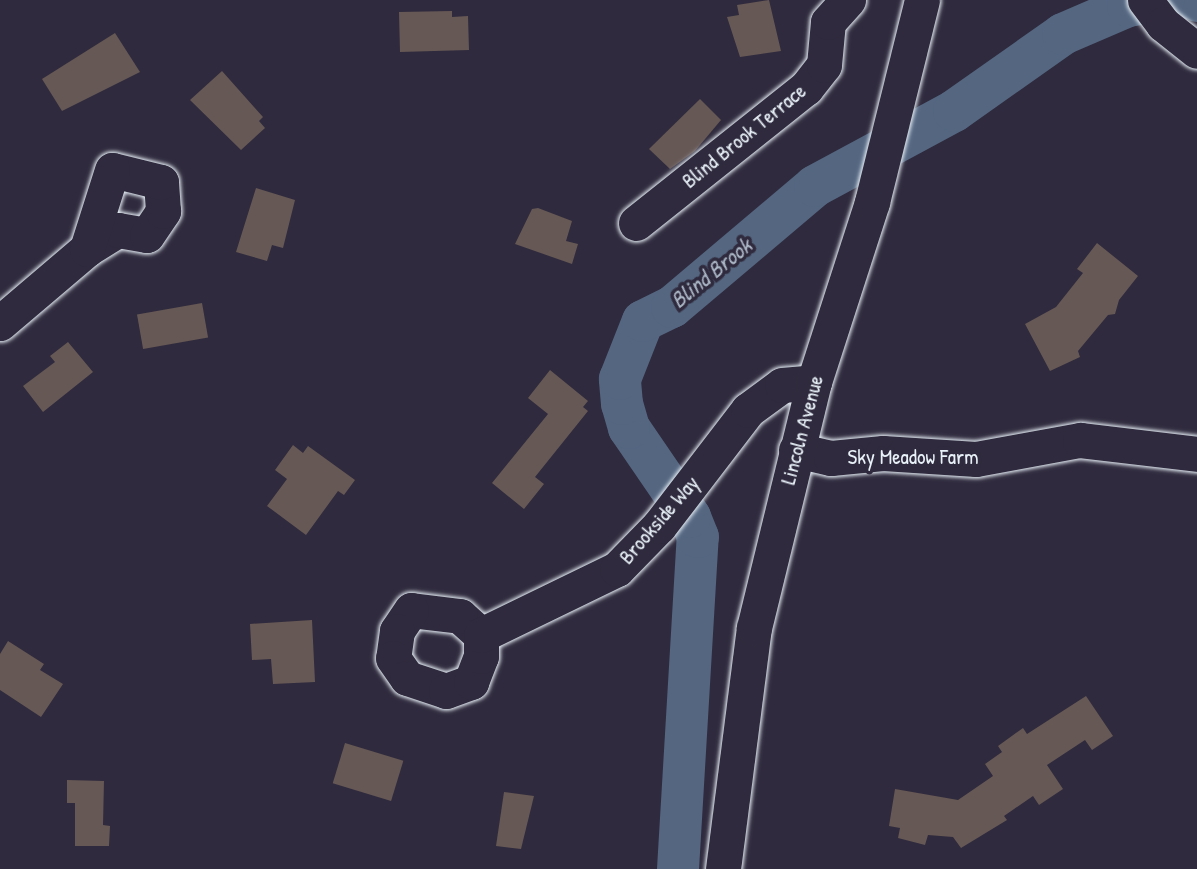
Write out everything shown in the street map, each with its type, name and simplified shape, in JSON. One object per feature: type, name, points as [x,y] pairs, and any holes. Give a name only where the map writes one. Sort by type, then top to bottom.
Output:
[{"type":"street","name":"Blind Brook Terrace","points":[[636,223],[806,88],[824,65],[828,22],[848,0]]},
{"type":"street","name":"Lincoln Avenue","points":[[723,869],[754,628],[814,382],[872,202],[922,0]]},
{"type":"street","points":[[1154,12],[1197,51]]},
{"type":"street","points":[[0,323],[87,249]]},
{"type":"street","name":"Brookside Way","points":[[481,635],[617,569],[659,526],[748,410],[782,385],[814,382]]},
{"type":"street","name":"Sky Meadow Farm","points":[[796,450],[831,458],[883,453],[976,459],[1080,440],[1197,454]]},
{"type":"building","points":[[769,0],[781,51],[740,57],[727,17],[739,15],[737,5]]},
{"type":"building","points":[[452,11],[452,17],[468,16],[469,50],[400,52],[399,12]]},
{"type":"building","points":[[115,33],[140,72],[62,111],[42,79]]},
{"type":"building","points":[[222,71],[263,117],[259,121],[265,128],[241,150],[190,100]]},
{"type":"building","points":[[700,99],[721,120],[695,151],[670,169],[649,149]]},
{"type":"building","points":[[256,188],[295,200],[283,248],[272,245],[267,261],[236,252]]},
{"type":"building","points":[[538,208],[572,221],[566,241],[578,244],[572,264],[515,244],[532,209]]},
{"type":"building","points":[[1097,243],[1138,276],[1119,300],[1115,314],[1108,315],[1078,351],[1080,357],[1050,371],[1025,324],[1056,307],[1083,273],[1077,269]]},
{"type":"building","points":[[202,303],[208,337],[143,349],[137,314]]},
{"type":"building","points":[[68,342],[93,372],[43,412],[23,386],[55,362],[50,356]]},
{"type":"building","points":[[550,370],[588,401],[583,407],[588,411],[535,477],[544,484],[524,509],[492,483],[548,414],[528,398]]},
{"type":"building","points":[[293,445],[303,453],[308,446],[355,480],[344,495],[338,491],[306,535],[267,506],[287,479],[275,470]]},
{"type":"building","points":[[312,620],[315,682],[273,684],[271,659],[252,660],[250,624]]},
{"type":"building","points":[[8,641],[44,664],[40,670],[63,684],[41,717],[0,690],[0,654]]},
{"type":"building","points":[[1086,696],[1113,736],[1092,750],[1085,740],[1047,765],[1063,789],[1039,805],[1033,796],[1004,816],[1007,820],[961,848],[953,837],[928,835],[925,845],[898,838],[900,828],[889,826],[895,789],[958,800],[993,776],[985,764],[1002,752],[998,746],[1023,728],[1027,734]]},
{"type":"building","points":[[345,743],[403,761],[391,801],[333,783]]},
{"type":"building","points":[[67,780],[104,781],[103,825],[110,826],[109,846],[75,846],[75,803],[67,803]]},
{"type":"building","points":[[504,792],[534,796],[521,849],[496,846]]},
{"type":"waterway","name":"Blind Brook","points":[[678,869],[698,537],[690,517],[629,428],[622,404],[620,379],[643,321],[672,307],[815,186],[954,111],[1063,34],[1128,6],[1163,0]]}]
